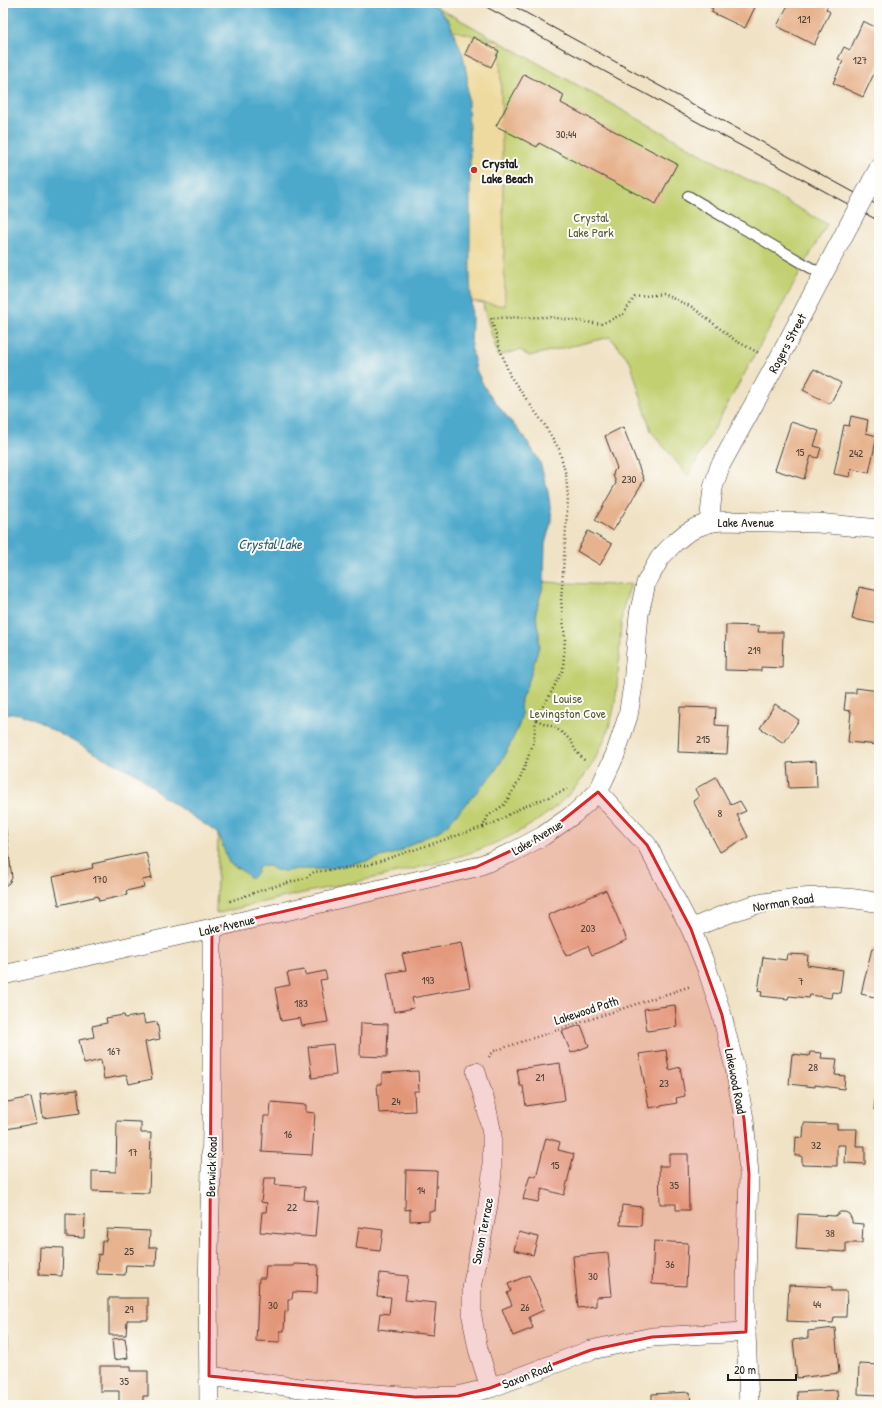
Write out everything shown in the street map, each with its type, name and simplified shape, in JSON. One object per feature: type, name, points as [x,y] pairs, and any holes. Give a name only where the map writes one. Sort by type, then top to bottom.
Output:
[{"type":"street","name":"Rogers Street","points":[[709,523],[713,488],[717,473],[875,174]]},
{"type":"street","name":"Lake Avenue","points":[[3,976],[476,867],[511,853],[543,836],[574,814],[598,792],[615,754],[628,716],[633,685],[639,614],[646,583],[660,558],[674,542],[685,534],[709,523],[728,520],[818,523],[879,529]]},
{"type":"street","name":"Lakewood Road","points":[[598,792],[647,845],[691,929],[711,979],[722,1015],[735,1069],[744,1119],[749,1174],[749,1228],[746,1278],[746,1332],[749,1405]]},
{"type":"street","name":"Norman Road","points":[[691,929],[721,916],[754,905],[792,899],[825,896],[879,903]]},
{"type":"street","name":"Berwick Road","points":[[209,1405],[210,1376],[208,1286],[212,1131],[212,928]]},
{"type":"street","name":"Saxon Terrace","points":[[476,1072],[486,1104],[492,1134],[492,1174],[488,1205],[472,1288],[472,1317],[478,1348],[490,1388]]},
{"type":"street","name":"Saxon Road","points":[[210,1376],[301,1388],[415,1397],[458,1396],[490,1388],[591,1350],[652,1337],[746,1332]]},
{"type":"lane","points":[[688,196],[822,275]]},
{"type":"path","points":[[483,827],[488,816],[505,804],[520,778],[534,741],[536,717],[563,670],[565,638],[561,601],[567,513],[566,475],[559,449],[544,424],[510,376],[491,318],[549,317],[601,324],[623,314],[635,297],[663,294],[692,306],[736,342],[777,362]]},
{"type":"path","points":[[536,720],[554,727],[564,734],[572,742],[575,750],[586,762]]},
{"type":"path","points":[[227,902],[238,897],[306,878],[314,872],[368,865],[493,825],[522,807],[533,804],[567,789]]},
{"type":"path","name":"Lakewood Path","points":[[476,1072],[494,1051],[711,979]]},
{"type":"highlighted area","points":[[598,792],[647,845],[691,929],[722,1015],[744,1119],[749,1174],[746,1332],[652,1337],[591,1350],[490,1388],[458,1396],[415,1397],[209,1376],[212,928],[476,867],[543,836]]},
{"type":"green space","name":"Crystal Lake Park","points":[[437,7],[827,224],[688,476],[651,431],[630,361],[610,337],[529,356],[520,350],[498,356],[484,309],[476,249],[454,33],[449,21]]},
{"type":"green space","name":"Louise Levingston Cove","points":[[544,582],[614,585],[631,584],[622,613],[617,690],[613,715],[605,738],[587,771],[565,799],[537,820],[507,838],[474,851],[404,871],[216,914],[218,834],[229,863],[248,876],[263,865],[269,866],[276,870],[286,871],[297,869],[327,869],[367,861],[399,852],[415,842],[443,829],[493,774],[504,757],[519,725],[521,699],[529,680],[539,646],[539,632],[536,612]]},
{"type":"sand","name":"Crystal Lake Beach","points":[[434,26],[500,42],[505,306],[457,299]]},
{"type":"water","name":"Crystal Lake","points":[[3,3],[426,3],[437,7],[449,21],[463,55],[467,76],[470,155],[471,346],[476,370],[485,388],[525,438],[540,462],[548,492],[552,519],[545,544],[544,582],[536,612],[539,632],[539,646],[529,680],[521,699],[520,709],[522,714],[519,725],[504,757],[493,774],[443,829],[415,842],[399,852],[367,861],[327,869],[297,869],[286,871],[276,870],[269,866],[263,865],[258,868],[257,873],[251,879],[244,872],[229,863],[218,834],[162,796],[139,775],[100,756],[40,723],[20,714],[3,713]]},
{"type":"building","points":[[707,3],[757,3],[745,28],[711,12],[713,9],[706,5]]},
{"type":"building","points":[[792,3],[829,3],[826,9],[830,12],[814,45],[777,26],[788,5],[790,7]]},
{"type":"building","points":[[863,21],[879,29],[879,63],[863,97],[833,83],[843,61],[838,59],[844,47],[850,50]]},
{"type":"building","points":[[473,37],[499,51],[491,67],[465,54]]},
{"type":"building","points":[[524,74],[564,95],[561,103],[677,164],[656,204],[539,143],[537,147],[496,126]]},
{"type":"building","points":[[814,369],[841,383],[830,404],[803,390]]},
{"type":"building","points":[[851,416],[868,420],[866,433],[877,436],[869,473],[851,469],[850,477],[834,474],[844,425],[849,426]]},
{"type":"building","points":[[791,422],[819,431],[814,446],[821,448],[818,458],[811,456],[804,479],[775,470]]},
{"type":"building","points":[[623,427],[644,480],[613,531],[595,520],[616,483],[613,475],[617,468],[605,436]]},
{"type":"building","points":[[588,531],[612,544],[600,565],[577,551]]},
{"type":"building","points":[[859,587],[879,591],[879,624],[852,619]]},
{"type":"building","points":[[726,625],[759,626],[758,632],[783,632],[782,668],[761,667],[761,671],[725,670]]},
{"type":"building","points":[[856,688],[879,691],[879,745],[848,742],[851,711],[844,710],[846,693],[856,693]]},
{"type":"building","points":[[775,704],[799,720],[784,743],[760,728]]},
{"type":"building","points":[[680,707],[716,708],[715,725],[729,726],[727,754],[678,752]]},
{"type":"building","points":[[816,761],[817,787],[789,788],[787,763]]},
{"type":"building","points":[[716,777],[731,805],[740,801],[746,811],[737,815],[748,837],[720,852],[693,801],[699,797],[695,789]]},
{"type":"building","points":[[5,823],[12,878],[9,883],[3,887],[3,824]]},
{"type":"building","points":[[146,852],[152,878],[142,880],[144,887],[126,891],[127,895],[99,901],[98,896],[59,905],[53,877],[93,868],[92,864]]},
{"type":"building","points":[[606,890],[627,940],[592,955],[588,946],[566,956],[548,915]]},
{"type":"building","points":[[461,943],[470,987],[412,998],[414,1008],[394,1012],[387,973],[406,970],[402,954]]},
{"type":"building","points":[[872,948],[879,949],[879,998],[861,994]]},
{"type":"building","points":[[787,954],[808,955],[807,965],[843,970],[840,993],[832,992],[831,998],[810,995],[809,998],[789,996],[788,999],[761,996],[762,992],[758,991],[763,957],[786,960]]},
{"type":"building","points":[[304,970],[305,975],[325,971],[327,979],[320,980],[328,1022],[302,1026],[300,1018],[281,1021],[275,988],[290,985],[287,973]]},
{"type":"building","points":[[675,1005],[677,1027],[647,1031],[644,1009]]},
{"type":"building","points":[[124,1015],[125,1018],[143,1015],[145,1024],[157,1022],[160,1039],[145,1042],[152,1079],[129,1084],[127,1075],[104,1079],[101,1060],[84,1064],[79,1040],[94,1037],[92,1026],[107,1023],[106,1018]]},
{"type":"building","points":[[361,1023],[388,1024],[387,1057],[360,1056]]},
{"type":"building","points":[[581,1025],[589,1046],[571,1053],[562,1031]]},
{"type":"building","points":[[333,1044],[336,1075],[312,1078],[308,1047]]},
{"type":"building","points":[[666,1050],[669,1070],[680,1067],[685,1096],[676,1098],[677,1103],[649,1108],[639,1054]]},
{"type":"building","points":[[810,1052],[822,1053],[821,1058],[837,1059],[835,1075],[845,1076],[844,1089],[815,1085],[815,1087],[789,1084],[792,1054],[809,1056]]},
{"type":"building","points":[[560,1063],[565,1100],[526,1106],[523,1086],[520,1086],[517,1069]]},
{"type":"building","points":[[418,1071],[419,1091],[414,1091],[415,1111],[379,1113],[377,1084],[382,1084],[382,1073]]},
{"type":"building","points":[[876,1087],[879,1087],[879,1110],[874,1110]]},
{"type":"building","points":[[77,1090],[80,1113],[43,1118],[40,1094]]},
{"type":"building","points":[[31,1097],[37,1123],[7,1129],[3,1112],[3,1103]]},
{"type":"building","points":[[271,1102],[306,1105],[306,1112],[315,1113],[312,1155],[262,1152],[264,1116],[270,1116]]},
{"type":"building","points":[[117,1121],[141,1122],[141,1133],[151,1133],[149,1193],[92,1191],[92,1171],[116,1172]]},
{"type":"building","points":[[804,1123],[837,1124],[837,1129],[857,1129],[856,1146],[865,1146],[865,1164],[845,1163],[846,1145],[837,1145],[837,1166],[802,1165],[802,1156],[795,1156],[796,1137],[803,1138]]},
{"type":"building","points":[[546,1138],[560,1142],[558,1150],[574,1154],[564,1195],[542,1189],[538,1202],[523,1199],[530,1175],[536,1177]]},
{"type":"building","points":[[669,1154],[688,1154],[689,1210],[676,1210],[676,1204],[660,1204],[659,1166],[669,1166]]},
{"type":"building","points":[[406,1170],[437,1171],[435,1211],[429,1211],[429,1220],[410,1221],[410,1209],[405,1210]]},
{"type":"building","points":[[879,1172],[879,1189],[877,1188]]},
{"type":"building","points":[[264,1178],[276,1178],[275,1185],[305,1187],[304,1200],[318,1201],[315,1237],[260,1232],[262,1212],[266,1212],[267,1203],[261,1202]]},
{"type":"building","points":[[622,1205],[642,1207],[641,1226],[620,1225]]},
{"type":"building","points":[[840,1212],[849,1214],[852,1223],[863,1224],[862,1243],[846,1243],[846,1252],[796,1249],[798,1214],[835,1216]]},
{"type":"building","points":[[66,1214],[85,1215],[84,1238],[66,1237]]},
{"type":"building","points":[[359,1227],[383,1230],[380,1251],[356,1248]]},
{"type":"building","points":[[107,1229],[150,1231],[149,1247],[157,1247],[156,1266],[126,1265],[125,1275],[97,1274],[98,1254],[101,1255],[102,1241],[106,1241]]},
{"type":"building","points":[[519,1232],[538,1237],[533,1255],[514,1250]]},
{"type":"building","points":[[654,1241],[688,1243],[686,1286],[652,1284]]},
{"type":"building","points":[[40,1247],[63,1248],[62,1276],[39,1275]]},
{"type":"building","points":[[608,1253],[612,1296],[596,1297],[596,1306],[578,1308],[573,1256]]},
{"type":"building","points":[[3,1264],[6,1264],[6,1311],[3,1311]]},
{"type":"building","points":[[294,1264],[318,1265],[317,1293],[293,1292],[292,1299],[288,1299],[288,1312],[285,1311],[284,1331],[280,1331],[280,1342],[256,1341],[259,1278],[265,1278],[266,1266],[294,1266]]},
{"type":"building","points":[[380,1273],[408,1276],[405,1300],[436,1303],[433,1335],[378,1329],[380,1313],[389,1314],[391,1297],[377,1296]]},
{"type":"building","points":[[529,1275],[544,1310],[529,1317],[533,1328],[513,1336],[502,1309],[512,1305],[507,1293],[511,1291],[508,1284]]},
{"type":"building","points":[[789,1285],[832,1287],[832,1291],[847,1291],[846,1317],[834,1317],[833,1323],[787,1321]]},
{"type":"building","points":[[109,1298],[148,1298],[148,1320],[127,1320],[126,1335],[109,1335]]},
{"type":"building","points":[[835,1328],[839,1373],[797,1378],[793,1340],[808,1338],[808,1331]]},
{"type":"building","points":[[3,1337],[6,1337],[5,1391],[3,1391]]},
{"type":"building","points":[[125,1338],[128,1358],[114,1360],[112,1339]]},
{"type":"building","points":[[859,1364],[879,1365],[879,1395],[858,1394]]},
{"type":"building","points":[[100,1366],[131,1366],[131,1371],[148,1371],[148,1396],[143,1396],[143,1405],[119,1405],[119,1391],[100,1391]]},
{"type":"building","points":[[837,1390],[838,1405],[798,1405],[797,1392]]},
{"type":"building","points":[[690,1392],[691,1405],[652,1405],[652,1394]]},
{"type":"tram line","points":[[479,3],[879,221]]},
{"type":"tram line","points":[[508,3],[879,206]]},
{"type":"place","name":"Crystal Lake Beach","points":[[474,170]]}]
